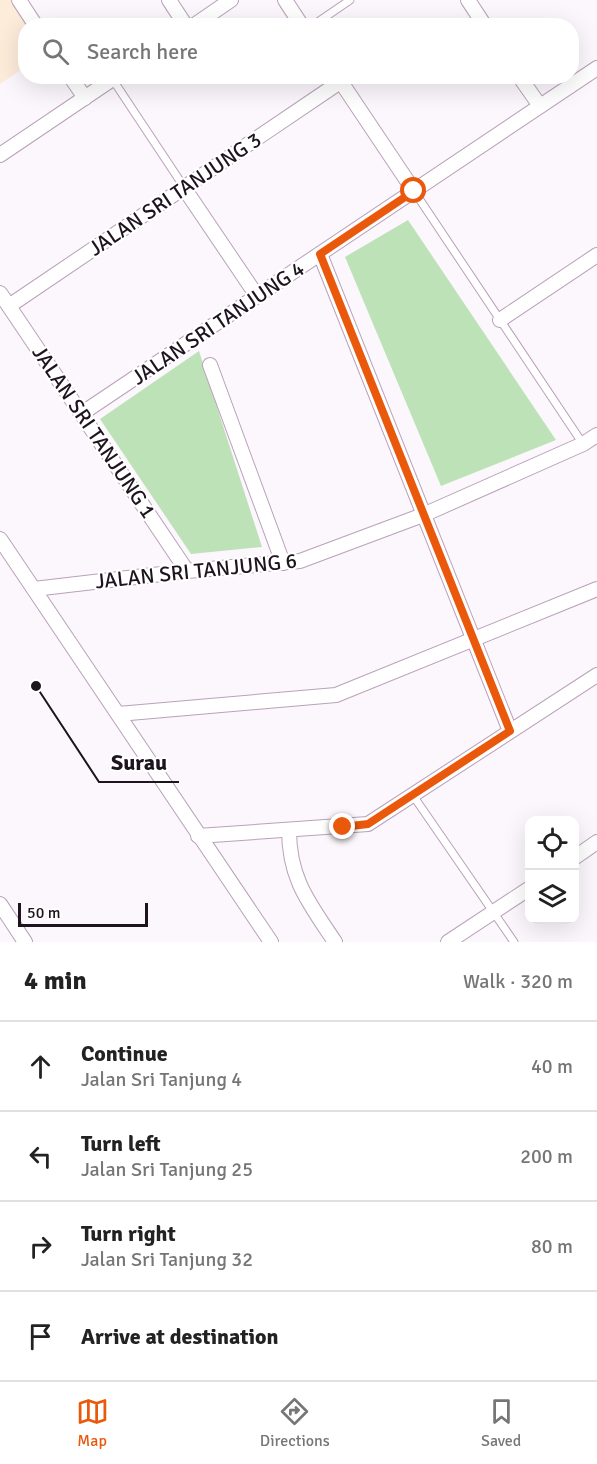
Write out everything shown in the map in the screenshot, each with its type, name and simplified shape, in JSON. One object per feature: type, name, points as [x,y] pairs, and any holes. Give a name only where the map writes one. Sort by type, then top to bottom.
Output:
[{"type":"street","points":[[19,0],[31,18]]},
{"type":"street","points":[[169,0],[181,18]]},
{"type":"street","points":[[205,18],[231,0]]},
{"type":"street","points":[[285,0],[297,18]]},
{"type":"street","points":[[468,0],[480,18]]},
{"type":"street","name":"JALAN SRI TANJUNG 4","points":[[579,80],[597,68]]},
{"type":"street","points":[[75,84],[85,98]]},
{"type":"street","points":[[0,155],[106,84]]},
{"type":"street","name":"JALAN SRI TANJUNG 3","points":[[4,309],[184,188],[331,84]]},
{"type":"street","points":[[341,84],[414,191]]},
{"type":"street","points":[[525,84],[540,106]]},
{"type":"street","name":"JALAN SRI TANJUNG 4","points":[[81,414],[573,84]]},
{"type":"street","points":[[184,188],[257,296]]},
{"type":"street","points":[[320,254],[510,731]]},
{"type":"street","points":[[500,320],[597,255]]},
{"type":"street","name":"JALAN SRI TANJUNG 1","points":[[0,293],[4,309],[81,414],[187,571]]},
{"type":"street","points":[[210,365],[283,563]]},
{"type":"street","name":"JALAN SRI TANJUNG 6","points":[[34,589],[187,571],[300,561],[423,515],[583,444],[597,435]]},
{"type":"street","points":[[0,539],[271,942]]},
{"type":"street","points":[[118,714],[336,695],[597,589]]},
{"type":"street","points":[[198,836],[368,824],[597,675]]},
{"type":"street","points":[[289,830],[289,852],[296,877],[308,902],[334,942]]},
{"type":"street","points":[[579,855],[597,842]]},
{"type":"street","points":[[448,942],[525,891]]},
{"type":"street","points":[[0,904],[25,942]]},
{"type":"lane","points":[[324,18],[350,0]]},
{"type":"lane","points":[[119,84],[184,188]]},
{"type":"lane","points":[[414,191],[583,444]]},
{"type":"lane","points":[[412,794],[514,942]]},
{"type":"shaded area","points":[[0,0],[12,0],[24,18],[18,18],[18,72],[0,84]]},
{"type":"green space","points":[[408,220],[556,440],[441,486],[345,257]]},
{"type":"green space","points":[[199,351],[262,547],[191,554],[100,419]]},
{"type":"place","name":"Surau","points":[[36,686]]},
{"type":"route","points":[[343,827],[368,824],[510,731],[320,254],[414,191]]}]
